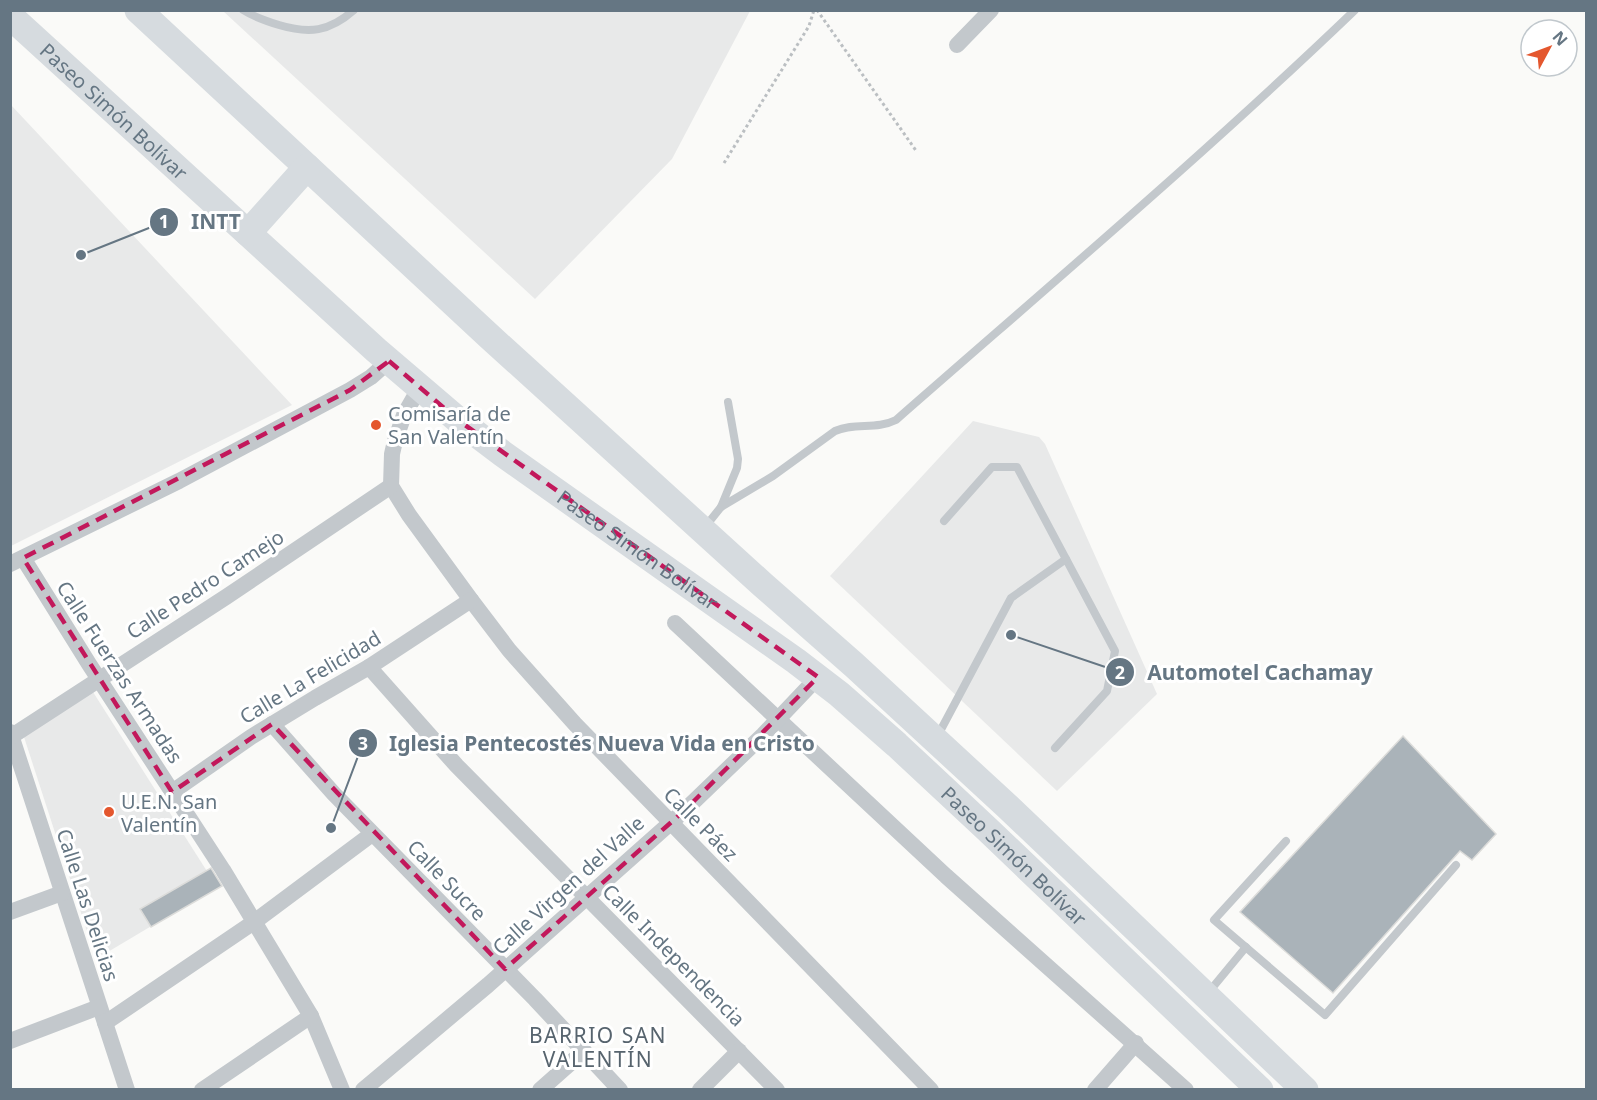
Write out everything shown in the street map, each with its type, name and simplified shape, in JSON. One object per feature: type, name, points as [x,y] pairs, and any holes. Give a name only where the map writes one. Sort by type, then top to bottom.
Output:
[{"type":"main road","name":"Paseo Simón Bolívar","points":[[138,10],[499,345],[936,740],[1305,1089]]},
{"type":"main road","name":"Paseo Simón Bolívar","points":[[10,16],[389,361],[458,420],[839,694],[987,829],[1260,1089]]},
{"type":"main road","points":[[248,233],[307,167]]},
{"type":"street","points":[[957,45],[991,10]]},
{"type":"street","points":[[17,561],[179,481],[350,390],[389,361]]},
{"type":"street","points":[[391,486],[390,476],[395,441],[404,415],[420,387]]},
{"type":"street","name":"Calle Páez","points":[[391,486],[409,515],[509,650],[575,724],[931,1089]]},
{"type":"street","name":"Calle Pedro Camejo","points":[[11,734],[226,597],[391,486]]},
{"type":"street","name":"Calle Fuerzas Armadas","points":[[17,561],[99,679],[223,870],[311,1016],[342,1089]]},
{"type":"street","name":"Calle La Felicidad","points":[[172,792],[272,724],[369,667],[471,600]]},
{"type":"street","name":"Paseo Simón Bolívar","points":[[675,622],[946,876],[1186,1089]]},
{"type":"street","name":"Calle Independencia","points":[[369,667],[457,766],[777,1089]]},
{"type":"street","name":"Calle Virgen del Valle","points":[[363,1089],[505,969],[671,822],[777,720],[818,677]]},
{"type":"street","name":"Calle Sucre","points":[[272,724],[372,834],[620,1089]]},
{"type":"street","name":"Calle Las Delicias","points":[[11,734],[17,776],[62,893],[127,1089]]},
{"type":"street","points":[[10,1041],[102,1015],[254,922],[372,834]]},
{"type":"street","points":[[10,912],[62,893]]},
{"type":"street","points":[[202,1089],[311,1016]]},
{"type":"street","points":[[1095,1089],[1136,1043]]},
{"type":"street","points":[[700,1089],[739,1051]]},
{"type":"street","points":[[540,1089],[584,1052]]},
{"type":"lane","points":[[243,10],[268,22],[303,31],[327,28],[340,22],[354,10]]},
{"type":"lane","points":[[721,507],[773,476],[835,430],[855,425],[877,426],[896,420],[1261,99],[1355,10]]},
{"type":"lane","points":[[702,530],[721,507],[737,468],[738,459],[728,402]]},
{"type":"lane","points":[[944,521],[993,467],[1017,467],[1115,651],[1107,691],[1055,748]]},
{"type":"lane","points":[[936,740],[1011,598],[1066,559]]},
{"type":"lane","points":[[1286,841],[1214,920],[1325,1015],[1456,865]]},
{"type":"lane","points":[[1206,995],[1246,947]]},
{"type":"path","points":[[816,10],[917,152]]},
{"type":"path","points":[[724,163],[809,26],[816,10]]},
{"type":"highlighted area","points":[[389,361],[458,420],[818,677],[685,810],[505,969],[272,724],[172,792],[23,558],[350,390]]},
{"type":"shaded area","points":[[223,11],[750,11],[672,159],[535,299]]},
{"type":"shaded area","points":[[11,105],[292,405],[11,546]]},
{"type":"shaded area","points":[[973,421],[1039,437],[1045,444],[1157,694],[1057,791],[830,576]]},
{"type":"shaded area","name":"U.E.N. San Valentín","points":[[93,692],[217,887],[96,959],[24,737]]},
{"type":"building","points":[[1403,736],[1496,834],[1472,860],[1460,851],[1333,993],[1240,912]]},
{"type":"building","points":[[211,868],[222,886],[151,927],[140,909]]},
{"type":"place","name":"INTT","points":[[81,255]]},
{"type":"place","name":"Comisaría de San Valentín","points":[[376,425]]},
{"type":"place","name":"Automotel Cachamay","points":[[1011,635]]},
{"type":"place","name":"U.E.N. San Valentín","points":[[109,812]]},
{"type":"place","name":"Iglesia Pentecostés Nueva Vida en Cristo","points":[[331,828]]},
{"type":"district","name":"BARRIO SAN VALENTÍN","points":[[598,1047]]}]
